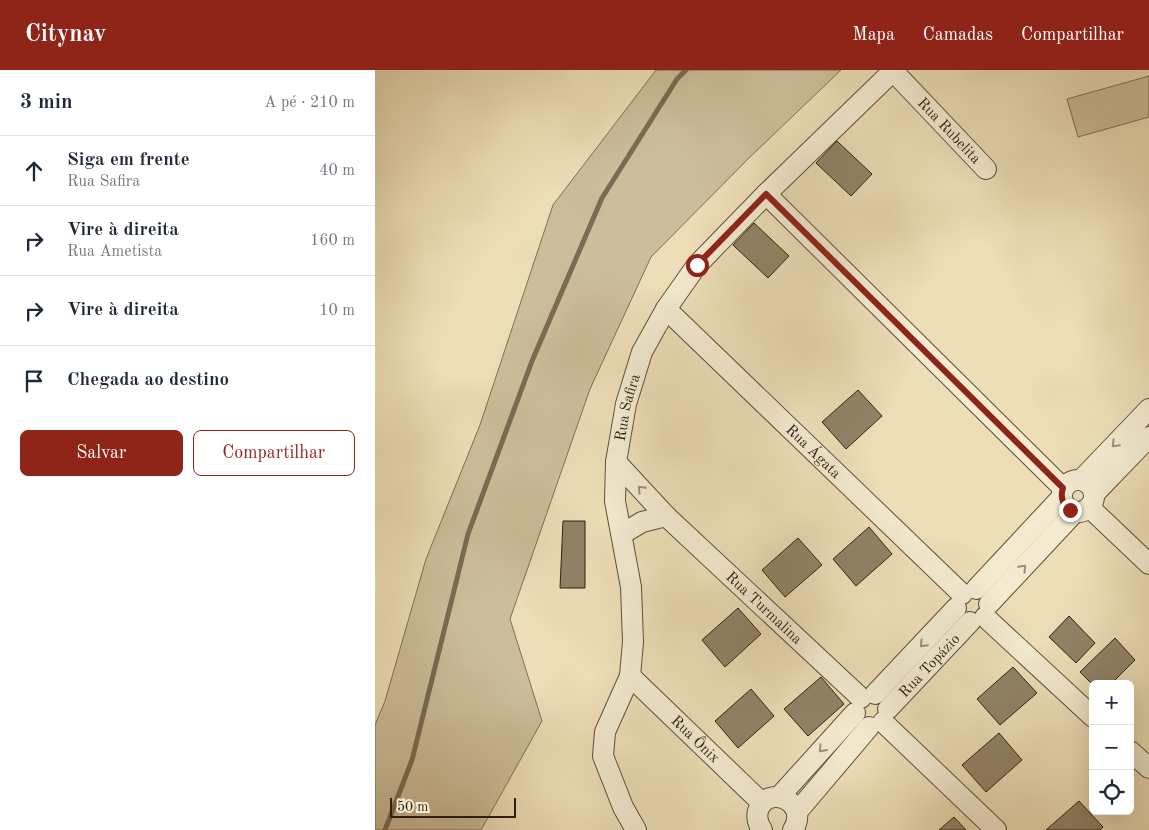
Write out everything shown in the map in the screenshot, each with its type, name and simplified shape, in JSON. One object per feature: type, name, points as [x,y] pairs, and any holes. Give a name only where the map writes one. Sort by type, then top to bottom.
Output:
[{"type":"street","name":"Rua Rubelita","points":[[893,71],[986,170]]},
{"type":"street","name":"Rua Safira","points":[[636,830],[623,807],[603,756],[605,732],[629,676],[633,642],[631,587],[615,501],[616,462],[626,404],[642,352],[666,309],[697,265],[766,194],[893,71]]},
{"type":"street","points":[[766,194],[1149,564]]},
{"type":"street","name":"Rua Ágata","points":[[666,309],[973,606],[1089,713]]},
{"type":"street","name":"Rua Topázio","points":[[762,817],[872,710],[973,606],[1077,496],[1149,409]]},
{"type":"street","name":"Rua Topázio","points":[[1077,496],[1149,437]]},
{"type":"street","name":"Rua Turmalina","points":[[616,462],[666,516],[996,830]]},
{"type":"street","points":[[622,534],[642,522],[666,516]]},
{"type":"street","name":"Rua Ônix","points":[[629,676],[762,817],[791,802],[795,821]]},
{"type":"street","name":"Rua Topázio","points":[[795,821],[872,710]]},
{"type":"street","points":[[1134,755],[1149,768]]},
{"type":"shaded area","points":[[656,70],[841,70],[749,158],[651,257],[590,389],[510,619],[542,721],[481,830],[375,830],[375,725],[385,701],[426,559],[480,425],[553,205]]},
{"type":"shaded area","points":[[1149,76],[1149,117],[1078,137],[1067,99]]},
{"type":"building","points":[[837,141],[872,174],[851,196],[816,163]]},
{"type":"building","points":[[754,223],[789,256],[768,278],[733,245]]},
{"type":"building","points":[[858,390],[882,416],[846,449],[822,422]]},
{"type":"building","points":[[563,521],[585,521],[585,588],[560,588]]},
{"type":"building","points":[[869,527],[892,554],[856,586],[833,559]]},
{"type":"building","points":[[798,538],[822,565],[785,597],[762,570]]},
{"type":"building","points":[[738,608],[761,634],[725,667],[702,640]]},
{"type":"building","points":[[1069,616],[1095,643],[1076,663],[1049,637]]},
{"type":"building","points":[[1115,638],[1135,660],[1115,680],[1089,681],[1080,672]]},
{"type":"building","points":[[1013,667],[1037,693],[1000,725],[977,699]]},
{"type":"building","points":[[821,677],[844,704],[808,736],[784,709]]},
{"type":"building","points":[[751,689],[774,716],[738,748],[715,721]]},
{"type":"building","points":[[999,733],[1022,760],[986,792],[962,765]]},
{"type":"building","points":[[1079,801],[1089,812],[1089,815],[1092,815],[1103,827],[1100,830],[1046,830]]},
{"type":"building","points":[[954,817],[966,830],[939,830]]},
{"type":"waterway","points":[[385,830],[412,760],[468,534],[532,361],[602,198],[677,79],[686,70]]},
{"type":"route","points":[[697,265],[766,194],[1063,488],[1061,498],[1066,508],[1070,510]]}]
